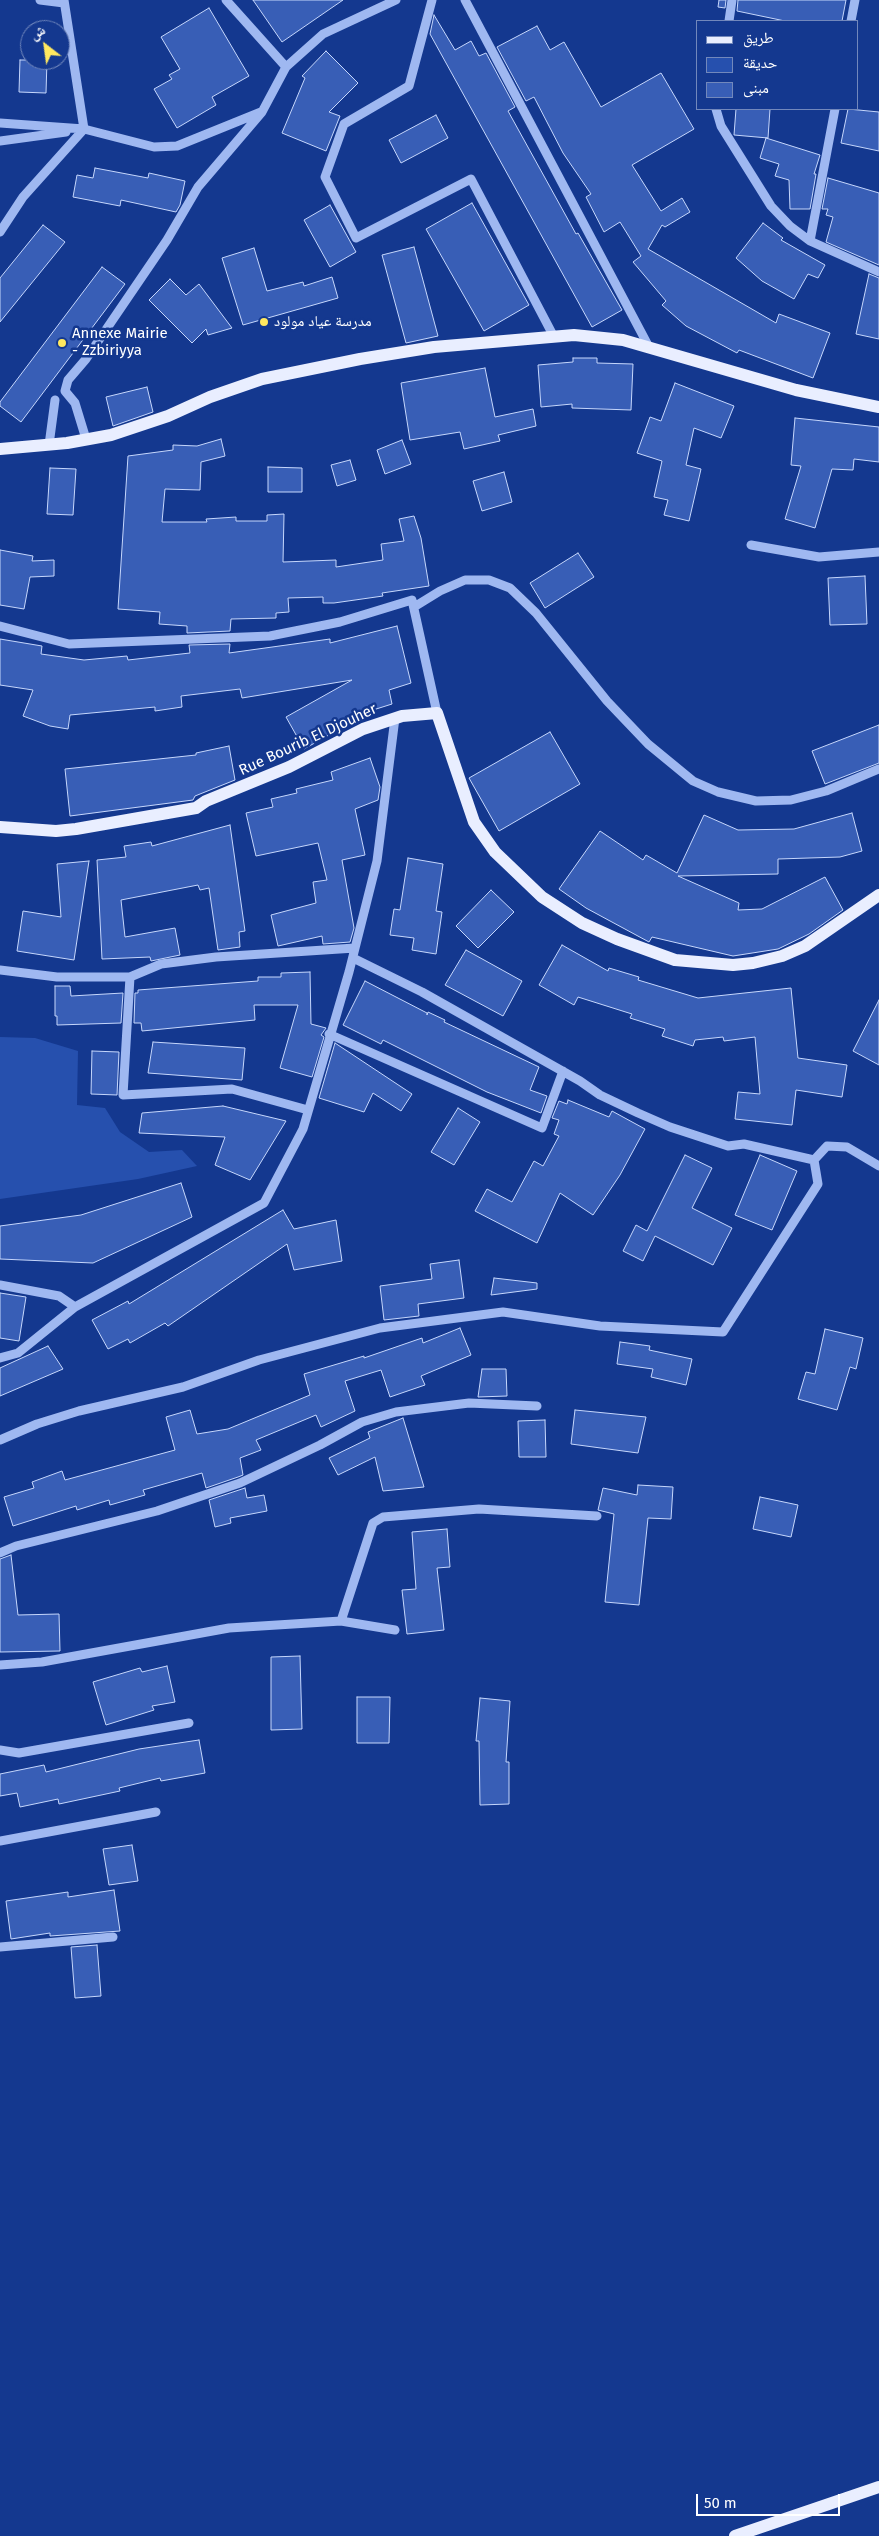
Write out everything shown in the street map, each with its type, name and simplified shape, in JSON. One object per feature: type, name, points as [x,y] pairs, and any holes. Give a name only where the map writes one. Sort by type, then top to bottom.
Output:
[{"type":"main road","points":[[0,449],[49,445],[111,435],[168,416],[210,397],[262,379],[360,358],[434,347],[574,335],[623,340],[796,390],[878,404]]},
{"type":"main road","points":[[437,713],[474,822],[495,852],[542,897],[582,923],[617,939],[675,960],[733,964],[753,963],[782,956],[805,946],[838,926],[879,895]]},
{"type":"main road","name":"Rue Bourib El Djouher","points":[[0,828],[56,831],[76,829],[196,808],[206,801],[289,768],[363,729],[396,718],[437,713]]},
{"type":"main road","points":[[734,2536],[879,2487]]},
{"type":"street","points":[[40,0],[64,2],[84,129]]},
{"type":"street","points":[[226,0],[286,68]]},
{"type":"street","points":[[86,439],[75,403],[65,391],[68,380],[86,359],[167,240],[198,187],[262,112],[286,68],[323,34],[396,0]]},
{"type":"street","points":[[432,0],[409,86],[344,124],[325,177],[356,238],[471,179],[554,337]]},
{"type":"street","points":[[465,0],[649,347]]},
{"type":"street","points":[[729,20],[732,0]]},
{"type":"street","points":[[851,20],[855,0]]},
{"type":"street","points":[[716,110],[721,126],[771,206],[790,226],[810,241],[879,272]]},
{"type":"street","points":[[810,241],[834,110]]},
{"type":"street","points":[[0,123],[84,129],[154,147],[177,146],[262,112]]},
{"type":"street","points":[[0,141],[84,129]]},
{"type":"street","points":[[0,232],[23,197],[84,129]]},
{"type":"street","points":[[49,445],[54,400]]},
{"type":"street","points":[[751,545],[818,557],[879,552]]},
{"type":"street","points":[[414,608],[440,591],[466,580],[489,580],[510,588],[528,604],[606,702],[648,744],[693,781],[718,792],[756,801],[791,800],[826,791],[879,769]]},
{"type":"street","points":[[0,626],[69,644],[270,636],[340,622],[412,600],[437,713]]},
{"type":"street","points":[[0,1358],[18,1353],[75,1307],[264,1203],[296,1146],[353,958],[377,861],[396,718]]},
{"type":"street","points":[[0,970],[57,977],[130,977],[161,964],[216,957],[355,948]]},
{"type":"street","points":[[353,958],[422,992],[563,1071],[600,1095],[670,1128],[728,1146],[744,1144],[814,1160]]},
{"type":"street","points":[[130,977],[123,1096],[232,1089],[308,1110]]},
{"type":"street","points":[[329,1034],[542,1128],[563,1071]]},
{"type":"street","points":[[814,1160],[828,1146],[847,1147],[879,1166]]},
{"type":"street","points":[[0,1440],[37,1424],[79,1411],[183,1387],[260,1360],[380,1328],[503,1312],[600,1326],[723,1332],[818,1184],[814,1160]]},
{"type":"street","points":[[0,1285],[59,1296],[75,1307]]},
{"type":"street","points":[[0,1553],[16,1546],[158,1510],[240,1483],[320,1445],[362,1422],[396,1412],[469,1403],[536,1406]]},
{"type":"street","points":[[341,1621],[372,1523],[383,1517],[479,1509],[597,1516]]},
{"type":"street","points":[[0,1665],[42,1662],[230,1628],[341,1621],[395,1630]]},
{"type":"street","points":[[0,1750],[19,1753],[189,1723]]},
{"type":"street","points":[[0,1841],[156,1812]]},
{"type":"street","points":[[0,1947],[113,1937]]},
{"type":"green space","points":[[0,1037],[35,1038],[78,1051],[77,1105],[105,1108],[120,1132],[149,1152],[182,1150],[197,1166],[138,1179],[0,1199]]},
{"type":"building","points":[[253,0],[343,0],[282,42]]},
{"type":"building","points":[[719,0],[726,0],[725,8],[718,7]]},
{"type":"building","points":[[738,0],[846,0],[842,20],[780,20],[737,11]]},
{"type":"building","points":[[209,8],[249,76],[212,97],[216,105],[177,128],[154,89],[172,79],[169,75],[180,69],[161,37]]},
{"type":"building","points":[[434,15],[455,50],[471,41],[479,56],[486,53],[515,107],[508,111],[576,234],[578,233],[622,310],[592,327],[430,34]]},
{"type":"building","points":[[537,26],[550,50],[564,42],[601,107],[661,73],[694,129],[632,165],[661,211],[682,198],[690,212],[665,227],[662,225],[648,249],[776,323],[779,314],[830,333],[813,378],[739,350],[737,353],[686,326],[662,305],[666,301],[633,262],[641,256],[620,222],[604,232],[586,197],[591,194],[563,153],[534,97],[526,101],[497,47]]},
{"type":"building","points":[[326,51],[358,83],[329,112],[340,116],[326,151],[282,133],[305,78],[302,76]]},
{"type":"building","points":[[20,60],[20,70],[47,70],[46,93],[19,92]]},
{"type":"building","points":[[736,110],[770,110],[768,138],[734,135]]},
{"type":"building","points":[[848,110],[879,112],[879,151],[841,143]]},
{"type":"building","points":[[436,115],[448,138],[401,163],[389,140]]},
{"type":"building","points":[[766,138],[820,155],[814,174],[816,174],[810,209],[790,209],[789,180],[775,176],[779,164],[760,158]]},
{"type":"building","points":[[95,168],[148,178],[149,173],[185,181],[180,205],[176,212],[121,200],[120,206],[73,197],[77,175],[93,178]]},
{"type":"building","points":[[828,178],[879,193],[879,265],[826,242],[833,217],[826,215],[828,209],[822,209]]},
{"type":"building","points":[[472,203],[529,305],[484,331],[426,229]]},
{"type":"building","points":[[330,205],[356,252],[330,267],[304,220]]},
{"type":"building","points":[[763,223],[783,238],[781,240],[825,265],[818,278],[808,274],[794,299],[762,281],[736,258]]},
{"type":"building","points":[[43,225],[65,242],[0,322],[0,278]]},
{"type":"building","points":[[414,247],[438,336],[406,343],[382,255]]},
{"type":"building","points":[[254,248],[267,291],[303,282],[304,286],[332,277],[338,298],[243,325],[222,258]]},
{"type":"building","name":"Annexe Mairie - Zzbiriyya","points":[[102,267],[125,284],[21,422],[0,406],[0,402]]},
{"type":"building","points":[[869,274],[879,278],[879,339],[856,334]]},
{"type":"building","points":[[170,279],[186,295],[199,284],[232,328],[208,335],[206,329],[192,343],[149,300]]},
{"type":"building","points":[[573,358],[597,358],[597,363],[633,364],[631,410],[572,408],[572,404],[541,407],[538,365],[573,362]]},
{"type":"building","points":[[485,368],[495,417],[533,409],[536,426],[498,435],[500,441],[464,449],[460,432],[410,440],[401,383]]},
{"type":"building","points":[[675,383],[734,406],[721,438],[694,428],[686,465],[701,469],[689,521],[664,515],[668,500],[654,497],[662,461],[637,453],[650,417],[661,421]]},
{"type":"building","points":[[147,387],[153,412],[113,426],[106,397]]},
{"type":"building","points":[[795,418],[879,427],[879,462],[854,459],[853,470],[832,469],[815,528],[785,519],[801,466],[791,465]]},
{"type":"building","points":[[221,439],[225,456],[201,462],[200,490],[165,489],[162,522],[207,522],[206,519],[236,517],[236,521],[267,521],[267,515],[284,514],[283,562],[336,560],[336,567],[383,560],[381,544],[404,541],[399,519],[414,516],[421,538],[429,586],[382,593],[383,596],[334,603],[323,603],[323,597],[288,598],[289,612],[276,613],[276,618],[231,619],[230,631],[187,633],[187,626],[159,624],[160,612],[118,609],[128,456],[173,450],[173,445],[197,446]]},
{"type":"building","points":[[402,440],[411,464],[385,474],[377,450]]},
{"type":"building","points":[[350,460],[356,480],[337,486],[331,465]]},
{"type":"building","points":[[268,467],[302,468],[302,492],[268,492]]},
{"type":"building","points":[[50,468],[76,469],[73,515],[47,514]]},
{"type":"building","points":[[504,472],[512,502],[482,511],[473,481]]},
{"type":"building","points":[[0,550],[33,556],[32,561],[54,560],[54,576],[30,577],[24,609],[0,605]]},
{"type":"building","points":[[578,553],[594,577],[545,608],[530,583]]},
{"type":"building","points":[[865,576],[867,624],[830,625],[828,578]]},
{"type":"building","points":[[397,626],[411,683],[389,690],[392,704],[373,710],[304,749],[286,717],[352,680],[242,698],[240,689],[181,696],[182,707],[155,711],[155,707],[70,715],[68,729],[50,726],[23,716],[33,690],[0,685],[0,639],[42,646],[41,654],[84,660],[127,656],[128,660],[190,653],[189,645],[230,644],[229,653],[330,639],[330,643]]},
{"type":"building","points":[[879,725],[879,763],[825,784],[812,751]]},
{"type":"building","points":[[550,732],[580,784],[499,831],[469,778]]},
{"type":"building","points":[[229,746],[235,780],[195,796],[193,800],[70,816],[65,769],[196,755],[196,753]]},
{"type":"building","points":[[370,758],[380,787],[378,800],[355,809],[365,855],[342,860],[354,928],[350,942],[323,944],[322,936],[278,946],[271,915],[316,903],[313,882],[327,880],[318,843],[256,856],[246,813],[273,807],[271,799],[297,793],[296,789],[333,780],[331,772]]},
{"type":"building","points":[[852,813],[862,851],[840,857],[778,859],[778,874],[678,876],[739,903],[738,910],[762,909],[825,877],[843,910],[809,934],[778,949],[733,956],[652,937],[649,942],[586,908],[559,889],[600,831],[643,860],[646,855],[677,873],[704,815],[738,830],[794,829]]},
{"type":"building","points":[[230,825],[245,931],[239,932],[240,947],[218,950],[209,888],[200,890],[198,885],[121,900],[125,937],[175,928],[180,955],[151,961],[150,957],[102,959],[97,860],[126,857],[124,846],[151,842],[152,846]]},
{"type":"building","points":[[408,858],[443,864],[436,911],[442,912],[436,954],[412,950],[414,938],[390,935],[394,909],[400,910]]},
{"type":"building","points":[[89,861],[74,960],[17,951],[23,911],[61,917],[57,864]]},
{"type":"building","points":[[491,890],[514,912],[478,948],[456,926]]},
{"type":"building","points":[[562,945],[608,971],[609,968],[639,977],[638,980],[698,998],[791,988],[798,1058],[847,1065],[842,1097],[796,1090],[792,1125],[735,1119],[738,1092],[760,1094],[755,1037],[724,1041],[723,1037],[695,1040],[693,1046],[662,1036],[665,1029],[630,1018],[632,1014],[578,997],[574,1005],[539,985]]},
{"type":"building","points":[[466,950],[522,981],[503,1016],[445,985]]},
{"type":"building","points":[[310,972],[311,1024],[326,1028],[321,1035],[324,1037],[312,1077],[280,1068],[298,1005],[254,1005],[255,1020],[142,1031],[141,1023],[134,1023],[135,993],[138,993],[138,990],[258,981],[258,977],[281,977],[281,973]]},
{"type":"building","points":[[365,981],[427,1013],[427,1015],[428,1012],[445,1020],[444,1022],[539,1067],[530,1090],[547,1096],[541,1113],[487,1092],[383,1040],[381,1044],[343,1025]]},
{"type":"building","points":[[55,986],[70,986],[71,996],[123,993],[121,1023],[57,1025],[57,1016],[55,1016]]},
{"type":"building","points":[[879,1000],[879,1065],[853,1051]]},
{"type":"building","points":[[153,1042],[245,1048],[242,1080],[148,1073]]},
{"type":"building","points":[[335,1043],[412,1094],[401,1111],[373,1093],[364,1112],[319,1098]]},
{"type":"building","points":[[92,1051],[119,1052],[117,1095],[91,1094]]},
{"type":"building","points":[[568,1100],[609,1117],[612,1111],[645,1129],[620,1175],[593,1215],[560,1193],[537,1243],[475,1211],[487,1189],[512,1202],[534,1161],[543,1166],[559,1136],[554,1134],[559,1120],[552,1118],[559,1101],[567,1104]]},
{"type":"building","points":[[223,1106],[286,1121],[250,1180],[215,1165],[225,1137],[139,1133],[142,1113]]},
{"type":"building","points":[[458,1108],[480,1122],[454,1165],[431,1152]]},
{"type":"building","points":[[685,1155],[712,1168],[692,1208],[732,1228],[713,1265],[655,1236],[643,1261],[623,1251],[636,1225],[647,1231]]},
{"type":"building","points":[[760,1155],[797,1171],[772,1230],[735,1215]]},
{"type":"building","points":[[181,1183],[192,1217],[93,1263],[0,1259],[0,1226],[81,1215]]},
{"type":"building","points":[[283,1210],[294,1229],[336,1220],[342,1261],[294,1270],[287,1244],[168,1326],[165,1323],[130,1343],[128,1339],[108,1349],[92,1320],[128,1301],[129,1304]]},
{"type":"building","points":[[459,1260],[464,1298],[418,1304],[419,1316],[384,1320],[380,1286],[432,1279],[430,1264]]},
{"type":"building","points":[[494,1278],[537,1283],[537,1289],[491,1295]]},
{"type":"building","points":[[0,1293],[26,1297],[19,1341],[0,1338]]},
{"type":"building","points":[[460,1328],[471,1355],[421,1376],[425,1385],[390,1397],[381,1370],[345,1381],[355,1411],[321,1427],[316,1415],[256,1440],[261,1450],[240,1458],[243,1475],[206,1488],[202,1473],[143,1490],[145,1495],[110,1505],[109,1500],[77,1510],[76,1506],[13,1526],[4,1497],[34,1488],[32,1482],[62,1471],[65,1480],[175,1450],[166,1417],[190,1410],[197,1434],[228,1429],[310,1395],[304,1374],[364,1356],[364,1358],[422,1338],[423,1343]]},
{"type":"building","points":[[825,1329],[863,1338],[856,1369],[850,1367],[837,1410],[798,1399],[806,1372],[815,1374]]},
{"type":"building","points":[[620,1342],[650,1346],[649,1350],[692,1359],[686,1385],[651,1377],[653,1369],[617,1364]]},
{"type":"building","points":[[48,1346],[63,1369],[0,1396],[0,1368]]},
{"type":"building","points":[[482,1369],[506,1369],[507,1396],[478,1397]]},
{"type":"building","points":[[575,1410],[646,1417],[638,1453],[571,1444]]},
{"type":"building","points":[[403,1418],[424,1487],[383,1491],[375,1457],[338,1475],[329,1458],[370,1438],[368,1432]]},
{"type":"building","points":[[545,1420],[546,1457],[519,1457],[518,1421]]},
{"type":"building","points":[[638,1485],[673,1487],[671,1519],[648,1518],[639,1605],[605,1602],[614,1514],[598,1510],[603,1488],[637,1495]]},
{"type":"building","points":[[245,1488],[247,1498],[264,1495],[267,1511],[230,1518],[231,1523],[215,1527],[209,1500]]},
{"type":"building","points":[[760,1497],[798,1505],[791,1537],[753,1529]]},
{"type":"building","points":[[447,1529],[450,1567],[437,1568],[444,1630],[407,1634],[402,1590],[416,1589],[412,1532]]},
{"type":"building","points":[[11,1555],[18,1615],[59,1614],[60,1651],[0,1652],[0,1559]]},
{"type":"building","points":[[300,1656],[302,1729],[271,1730],[271,1657]]},
{"type":"building","points":[[167,1666],[175,1702],[152,1706],[154,1710],[106,1725],[93,1682],[140,1668],[142,1672]]},
{"type":"building","points":[[357,1697],[390,1697],[389,1743],[357,1743]]},
{"type":"building","points":[[480,1698],[510,1701],[506,1762],[509,1762],[509,1804],[480,1805],[479,1741],[476,1741]]},
{"type":"building","points":[[199,1740],[205,1773],[161,1781],[160,1778],[119,1788],[120,1791],[59,1804],[58,1799],[20,1807],[17,1793],[0,1796],[0,1774],[44,1765],[46,1772],[139,1749]]},
{"type":"building","points":[[132,1845],[138,1881],[109,1885],[103,1849]]},
{"type":"building","points":[[114,1890],[120,1931],[50,1936],[50,1933],[11,1939],[6,1901],[68,1892],[68,1897]]},
{"type":"building","points":[[97,1945],[101,1996],[75,1998],[71,1947]]},
{"type":"place","name":"مدرسة عياد مولود","points":[[264,322]]},
{"type":"place","name":"Annexe Mairie - Zzbiriyya","points":[[62,343]]}]
